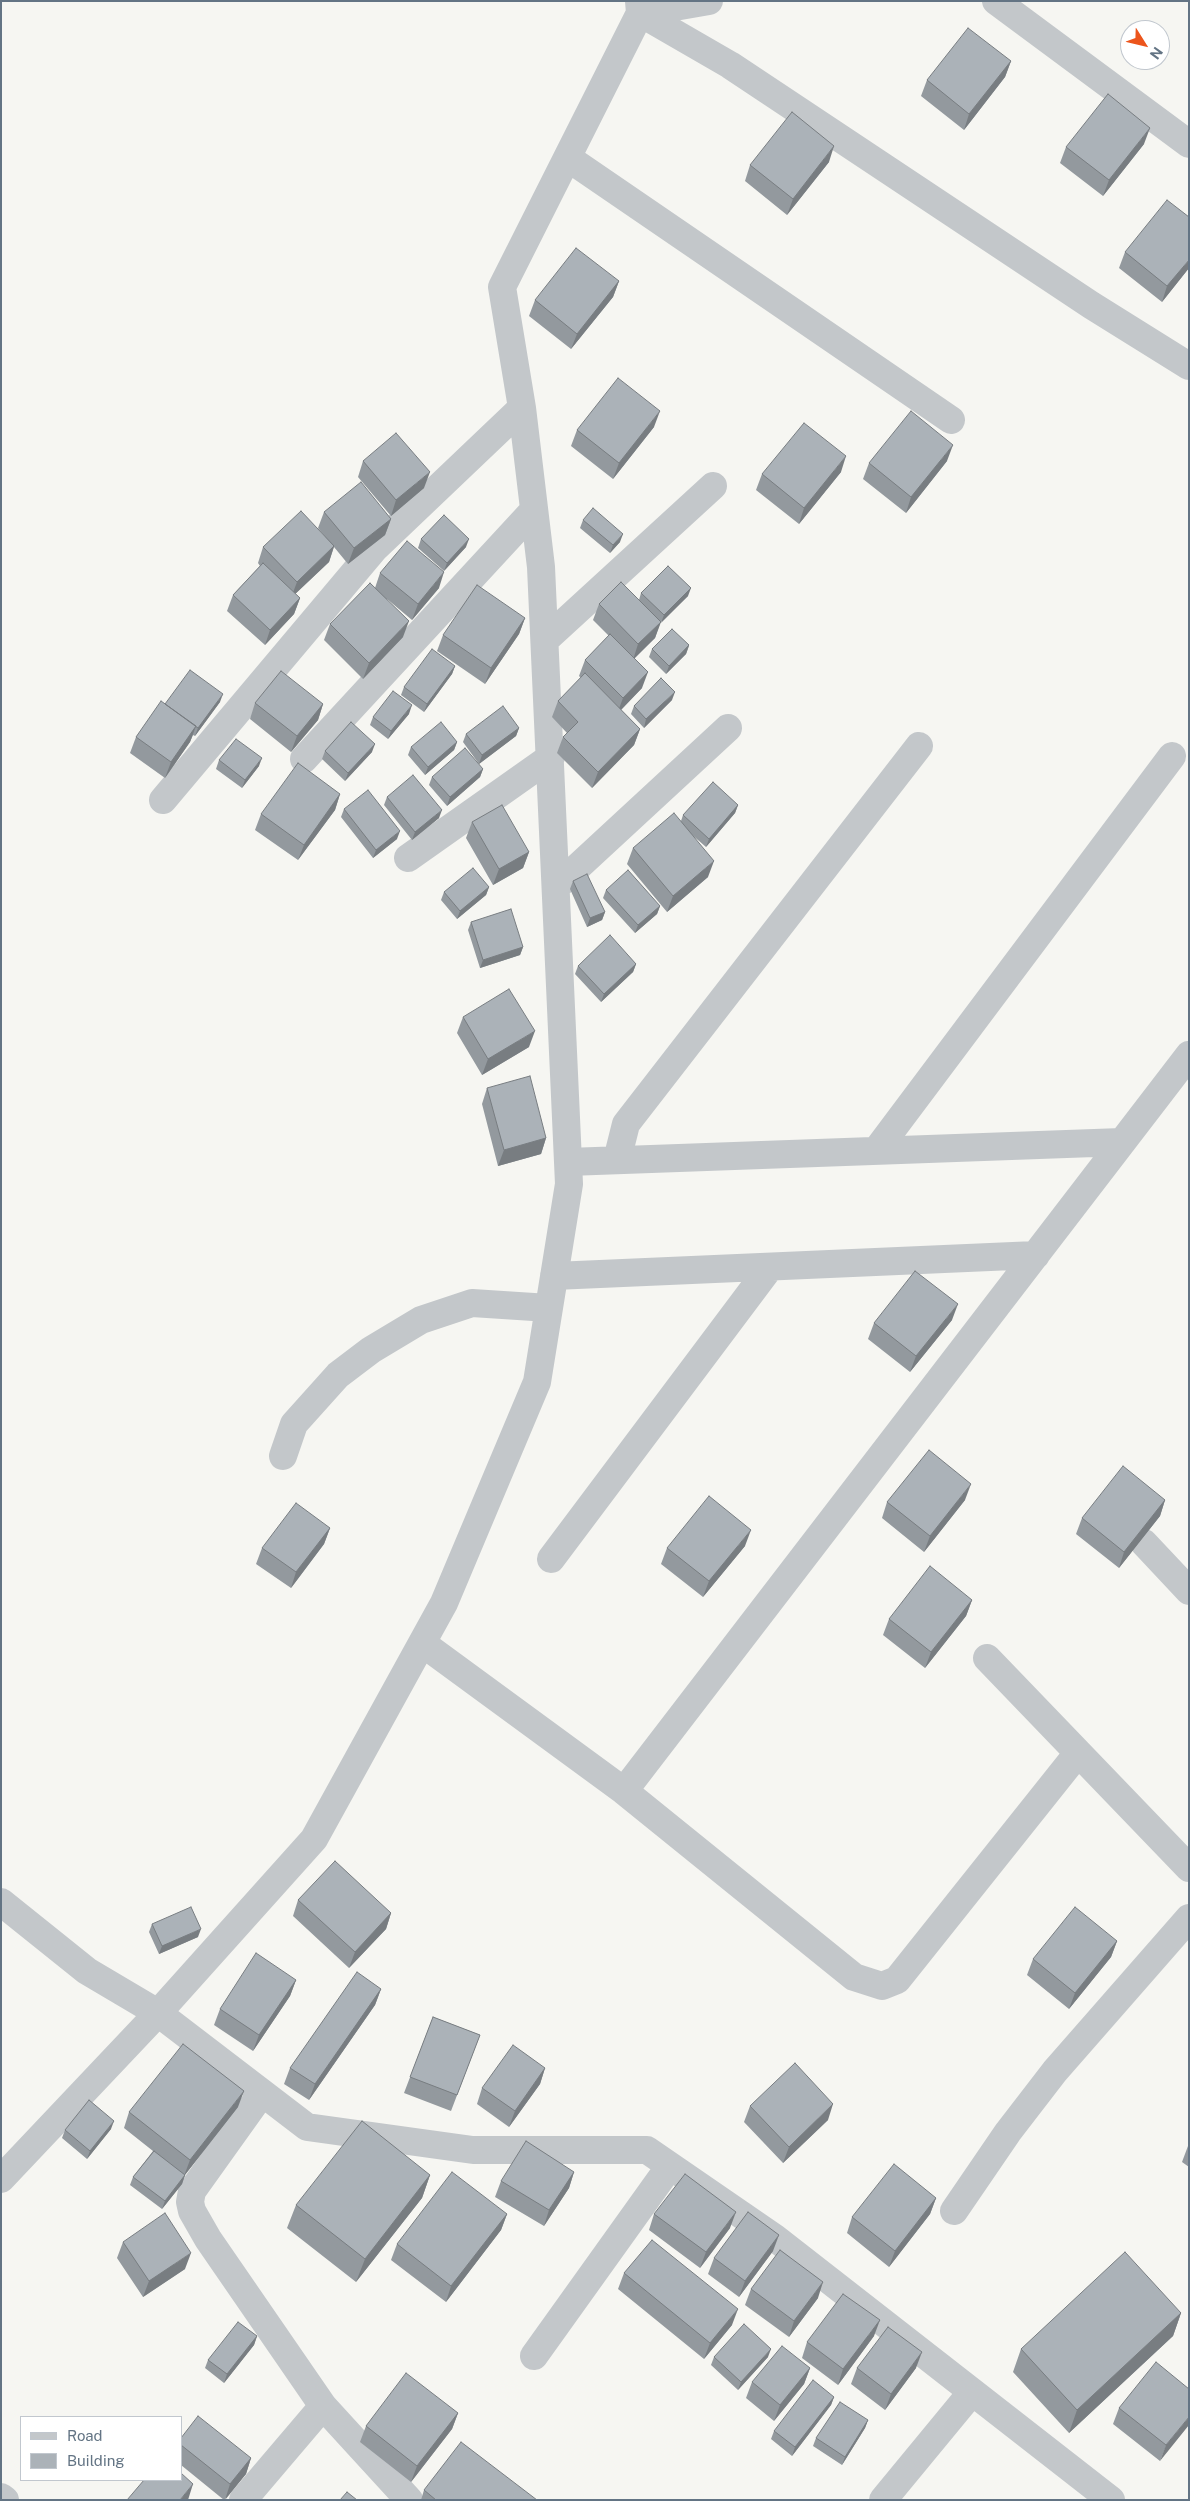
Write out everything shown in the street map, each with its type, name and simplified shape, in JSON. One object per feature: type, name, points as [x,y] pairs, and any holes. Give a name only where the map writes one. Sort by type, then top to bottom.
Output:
[{"type":"street","points":[[640,7],[710,1]]},
{"type":"street","points":[[996,1],[1189,144]]},
{"type":"street","points":[[1,2179],[158,2013],[314,1838],[444,1603],[537,1382],[569,1184],[541,567],[522,408],[502,287],[568,158],[640,7]]},
{"type":"street","points":[[640,7],[1091,305],[1189,366]]},
{"type":"street","points":[[568,158],[951,420]]},
{"type":"street","points":[[163,800],[375,548],[522,408]]},
{"type":"street","points":[[545,640],[713,486]]},
{"type":"street","points":[[304,759],[534,510]]},
{"type":"street","points":[[556,887],[728,728]]},
{"type":"street","points":[[618,1160],[626,1124],[919,746]]},
{"type":"street","points":[[876,1152],[1172,756]]},
{"type":"street","points":[[408,858],[551,757]]},
{"type":"street","points":[[624,1790],[1189,1055]]},
{"type":"street","points":[[568,1162],[1122,1142]]},
{"type":"street","points":[[554,1276],[1036,1255]]},
{"type":"street","points":[[551,1559],[770,1267]]},
{"type":"street","points":[[282,1456],[294,1424],[338,1375],[371,1350],[421,1320],[472,1303],[549,1308]]},
{"type":"street","points":[[1144,1543],[1189,1591]]},
{"type":"street","points":[[422,1643],[624,1790],[854,1977],[882,1986],[898,1980],[1078,1753]]},
{"type":"street","points":[[987,1658],[1189,1868]]},
{"type":"street","points":[[1,1902],[87,1971],[158,2013],[307,2127],[473,2150],[647,2150],[775,2238],[1110,2500]]},
{"type":"street","points":[[954,2211],[1008,2132],[1055,2071],[1189,1918]]},
{"type":"street","points":[[262,2093],[192,2191],[190,2202],[192,2211],[208,2240],[323,2406],[409,2500]]},
{"type":"street","points":[[534,2356],[670,2166]]},
{"type":"street","points":[[883,2500],[972,2392]]},
{"type":"street","points":[[243,2500],[323,2406]]},
{"type":"street","points":[[1,2497],[4,2500]]},
{"type":"building","points":[[968,28],[1011,61],[969,114],[927,80]]},
{"type":"building","points":[[1108,94],[1150,128],[1109,180],[1066,147]]},
{"type":"building","points":[[792,112],[834,146],[793,199],[750,165]]},
{"type":"building","points":[[1167,200],[1189,217],[1189,260],[1167,286],[1125,252]]},
{"type":"building","points":[[576,248],[619,281],[577,334],[535,300]]},
{"type":"building","points":[[618,378],[660,411],[619,463],[577,430]]},
{"type":"building","points":[[911,411],[953,445],[911,497],[869,463]]},
{"type":"building","points":[[804,423],[846,456],[804,508],[762,474]]},
{"type":"building","points":[[396,433],[430,472],[396,500],[363,461]]},
{"type":"building","points":[[361,482],[391,519],[354,548],[324,512]]},
{"type":"building","points":[[593,508],[623,534],[613,545],[583,520]]},
{"type":"building","points":[[301,511],[334,546],[297,582],[263,547]]},
{"type":"building","points":[[444,515],[469,539],[447,563],[421,539]]},
{"type":"building","points":[[407,541],[444,572],[418,604],[380,573]]},
{"type":"building","points":[[263,563],[300,598],[270,630],[233,595]]},
{"type":"building","points":[[668,566],[691,588],[664,615],[641,593]]},
{"type":"building","points":[[621,582],[661,622],[638,644],[599,604]]},
{"type":"building","points":[[370,583],[409,621],[369,663],[330,624]]},
{"type":"building","points":[[477,585],[525,618],[491,668],[443,635]]},
{"type":"building","points":[[672,629],[689,645],[669,666],[652,649]]},
{"type":"building","points":[[610,634],[648,672],[623,698],[585,660]]},
{"type":"building","points":[[432,649],[455,666],[427,704],[404,687]]},
{"type":"building","points":[[190,670],[223,694],[198,728],[165,704]]},
{"type":"building","points":[[281,671],[323,704],[297,736],[255,703]]},
{"type":"building","points":[[585,673],[640,729],[598,772],[563,737],[578,722],[558,701]]},
{"type":"building","points":[[661,678],[675,692],[646,719],[634,706]]},
{"type":"building","points":[[393,691],[412,705],[391,731],[373,717]]},
{"type":"building","points":[[161,701],[196,726],[171,762],[136,737]]},
{"type":"building","points":[[503,706],[519,728],[482,755],[466,734]]},
{"type":"building","points":[[351,722],[375,744],[348,773],[325,751]]},
{"type":"building","points":[[441,722],[457,742],[428,767],[411,747]]},
{"type":"building","points":[[236,739],[262,758],[245,780],[219,760]]},
{"type":"building","points":[[465,748],[483,769],[450,797],[432,777]]},
{"type":"building","points":[[298,763],[340,794],[304,845],[261,814]]},
{"type":"building","points":[[413,775],[442,810],[415,832],[387,797]]},
{"type":"building","points":[[713,782],[738,805],[709,839],[683,815]]},
{"type":"building","points":[[368,790],[400,831],[376,850],[344,809]]},
{"type":"building","points":[[502,805],[529,852],[499,869],[472,822]]},
{"type":"building","points":[[674,813],[714,861],[673,896],[633,848]]},
{"type":"building","points":[[473,868],[489,887],[460,911],[444,892]]},
{"type":"building","points":[[628,870],[660,906],[638,925],[606,890]]},
{"type":"building","points":[[587,874],[605,912],[590,918],[573,881]]},
{"type":"building","points":[[511,909],[523,947],[483,960],[471,922]]},
{"type":"building","points":[[610,935],[636,964],[604,994],[578,966]]},
{"type":"building","points":[[509,989],[535,1031],[488,1059],[463,1017]]},
{"type":"building","points":[[530,1076],[546,1138],[504,1150],[487,1088]]},
{"type":"building","points":[[915,1271],[958,1304],[916,1356],[874,1323]]},
{"type":"building","points":[[929,1450],[971,1484],[930,1536],[887,1502]]},
{"type":"building","points":[[1123,1466],[1165,1500],[1124,1552],[1082,1518]]},
{"type":"building","points":[[709,1496],[751,1530],[709,1581],[667,1548]]},
{"type":"building","points":[[296,1503],[330,1528],[296,1572],[262,1548]]},
{"type":"building","points":[[930,1566],[972,1600],[931,1652],[889,1619]]},
{"type":"building","points":[[335,1861],[391,1913],[355,1952],[298,1900]]},
{"type":"building","points":[[191,1907],[201,1929],[162,1946],[152,1924]]},
{"type":"building","points":[[1075,1907],[1117,1941],[1075,1993],[1033,1959]]},
{"type":"building","points":[[256,1953],[296,1980],[259,2035],[220,2009]]},
{"type":"building","points":[[357,1972],[381,1989],[315,2084],[290,2068]]},
{"type":"building","points":[[433,2017],[480,2035],[457,2095],[410,2077]]},
{"type":"building","points":[[183,2044],[244,2091],[190,2160],[129,2112]]},
{"type":"building","points":[[513,2045],[545,2068],[515,2111],[482,2088]]},
{"type":"building","points":[[795,2063],[833,2104],[789,2147],[750,2106]]},
{"type":"building","points":[[89,2100],[114,2121],[90,2151],[65,2130]]},
{"type":"building","points":[[362,2121],[430,2175],[365,2259],[296,2205]]},
{"type":"building","points":[[526,2141],[574,2172],[549,2210],[501,2181]]},
{"type":"building","points":[[154,2151],[185,2175],[165,2201],[133,2177]]},
{"type":"building","points":[[894,2164],[936,2198],[895,2251],[852,2217]]},
{"type":"building","points":[[452,2172],[507,2214],[451,2286],[397,2244]]},
{"type":"building","points":[[685,2174],[736,2212],[706,2252],[654,2214]]},
{"type":"building","points":[[748,2212],[779,2235],[745,2281],[714,2258]]},
{"type":"building","points":[[165,2213],[191,2253],[149,2281],[123,2242]]},
{"type":"building","points":[[652,2240],[738,2309],[710,2343],[624,2273]]},
{"type":"building","points":[[780,2250],[823,2282],[794,2321],[751,2289]]},
{"type":"building","points":[[1125,2252],[1181,2313],[1077,2410],[1021,2349]]},
{"type":"building","points":[[843,2294],[880,2320],[843,2369],[807,2342]]},
{"type":"building","points":[[238,2322],[257,2336],[227,2374],[208,2360]]},
{"type":"building","points":[[744,2324],[771,2349],[741,2382],[714,2357]]},
{"type":"building","points":[[888,2327],[922,2352],[891,2394],[857,2368]]},
{"type":"building","points":[[782,2346],[810,2368],[780,2405],[752,2382]]},
{"type":"building","points":[[1156,2362],[1189,2389],[1189,2417],[1166,2445],[1119,2408]]},
{"type":"building","points":[[406,2373],[458,2413],[417,2466],[366,2426]]},
{"type":"building","points":[[813,2380],[834,2397],[795,2447],[774,2431]]},
{"type":"building","points":[[840,2402],[868,2420],[845,2457],[816,2438]]},
{"type":"building","points":[[198,2416],[251,2458],[230,2484],[182,2446],[182,2437]]},
{"type":"building","points":[[461,2442],[537,2500],[436,2500],[424,2490]]},
{"type":"building","points":[[182,2474],[193,2484],[180,2500],[127,2500],[143,2481],[182,2481]]},
{"type":"building","points":[[347,2492],[357,2500],[340,2500]]}]
